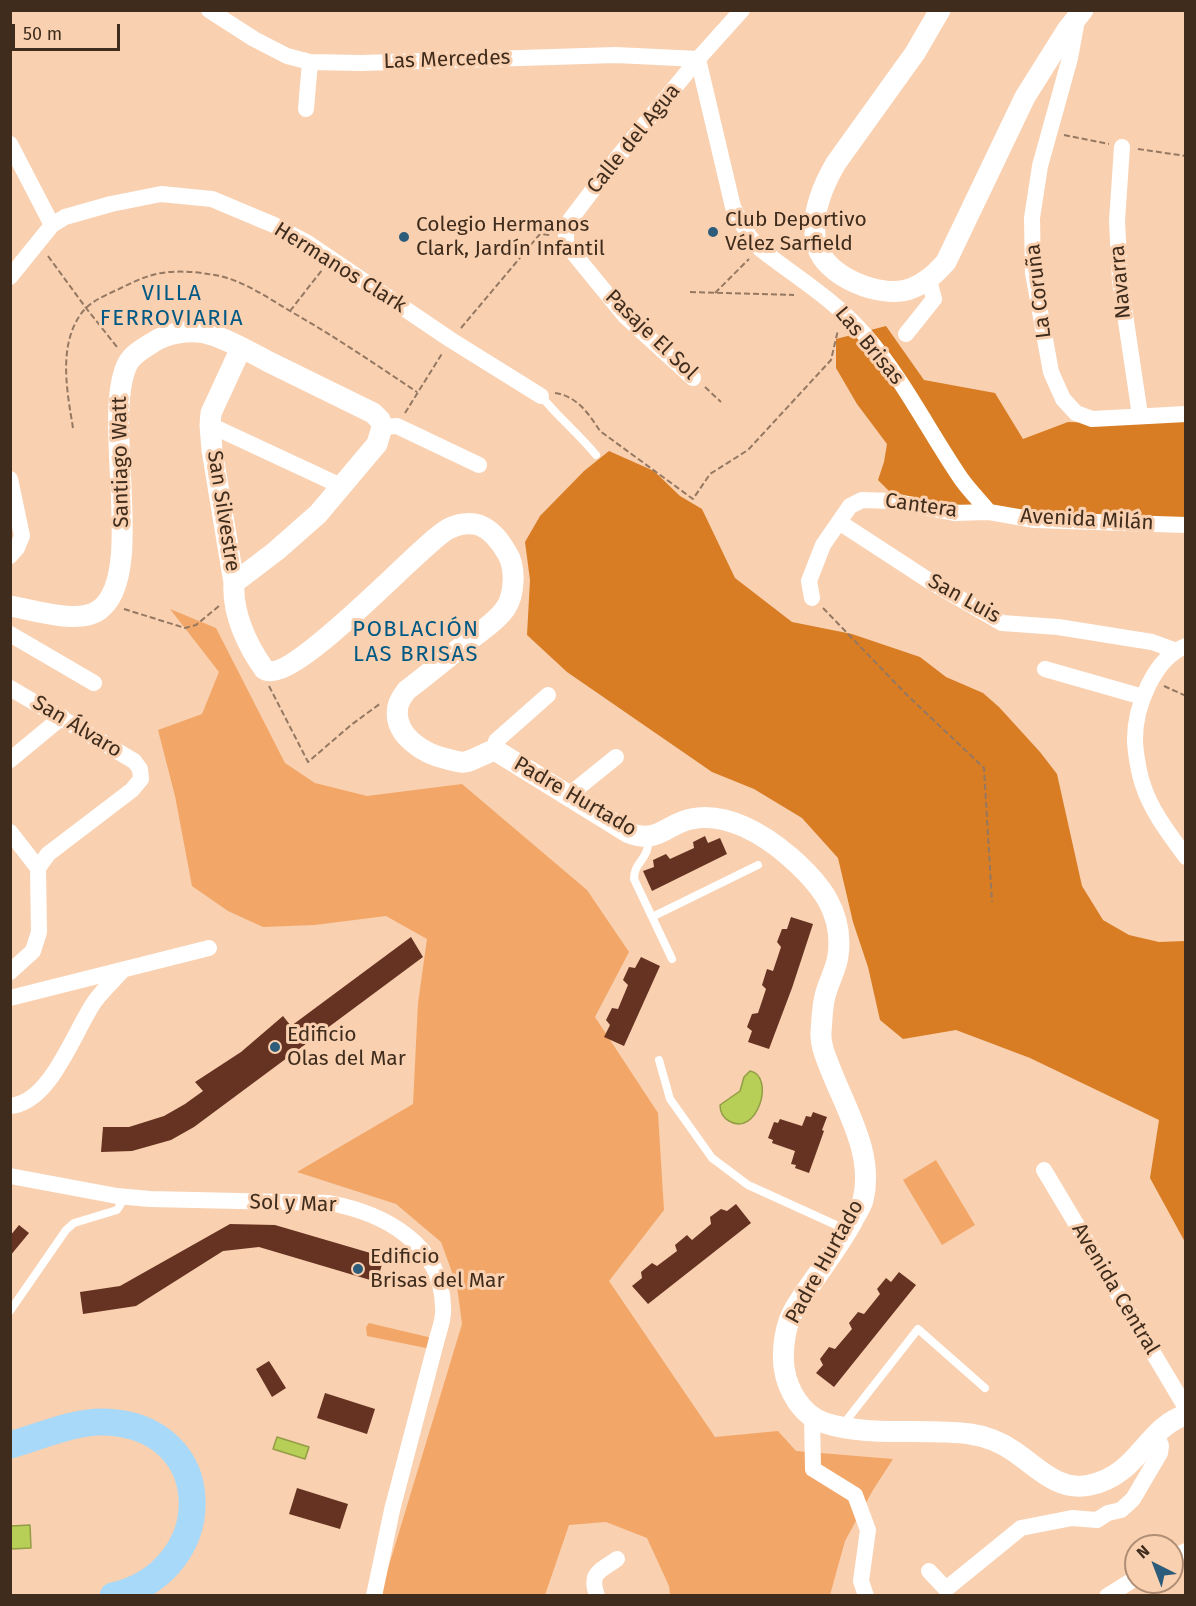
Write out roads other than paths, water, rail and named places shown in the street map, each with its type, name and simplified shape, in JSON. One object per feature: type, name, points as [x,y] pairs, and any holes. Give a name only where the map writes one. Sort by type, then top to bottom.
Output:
[{"type":"main road","points":[[10,1445],[80,1423],[103,1421],[131,1425],[147,1431],[161,1440],[179,1457],[192,1489],[189,1530],[168,1564],[150,1581],[113,1596]]},
{"type":"street","name":"Las Mercedes","points":[[209,10],[254,39],[287,56],[310,62],[361,63],[616,55],[698,59]]},
{"type":"street","name":"Calle del Agua","points":[[564,236],[570,220],[617,158],[698,59],[742,10]]},
{"type":"street","points":[[940,10],[915,53],[836,163],[825,182],[817,211],[815,236],[818,249],[831,266],[855,284],[883,290],[908,290],[929,280],[946,262],[1025,97],[1078,14]]},
{"type":"street","name":"La Coruña","points":[[1078,14],[1070,58],[1041,166],[1032,218],[1032,273],[1051,372],[1063,399],[1076,413],[1092,419],[1185,414]]},
{"type":"street","name":"Las Brisas","points":[[698,59],[733,207],[749,236],[759,248],[845,313],[886,361],[920,410],[963,482],[989,512]]},
{"type":"street","points":[[306,109],[310,62]]},
{"type":"street","points":[[10,144],[52,225],[10,277]]},
{"type":"street","name":"Navarra","points":[[1122,147],[1117,221],[1120,280],[1140,415]]},
{"type":"street","name":"Hermanos Clark","points":[[52,225],[65,217],[132,199],[161,194],[212,200],[239,209],[274,225],[331,258],[451,340],[541,396]]},
{"type":"street","name":"Pasaje El Sol","points":[[564,236],[566,244],[625,316],[693,378]]},
{"type":"street","points":[[906,334],[934,299],[929,280]]},
{"type":"street","name":"Santiago Watt","points":[[10,606],[80,616],[99,610],[116,586],[123,518],[120,383],[129,361],[140,350],[158,339],[183,332],[205,333],[241,348]]},
{"type":"street","points":[[241,348],[373,413],[390,426],[479,465]]},
{"type":"street","name":"San Silvestre","points":[[241,348],[211,413],[212,450],[235,605],[248,642],[257,659],[268,672],[288,665],[324,638],[363,606],[432,540],[447,529],[461,523],[479,525],[497,536],[511,558],[513,586],[506,608],[492,623],[407,690],[398,704]]},
{"type":"street","points":[[210,425],[341,486]]},
{"type":"street","points":[[234,589],[318,514],[390,426]]},
{"type":"street","points":[[10,479],[22,536],[17,549],[10,556]]},
{"type":"street","name":"Cantera","points":[[812,598],[809,581],[823,545],[850,506],[862,500],[893,501],[954,513],[989,512]]},
{"type":"street","name":"Avenida Milán","points":[[989,512],[1035,520],[1185,525]]},
{"type":"street","name":"San Luis","points":[[839,522],[928,580],[1002,623],[1070,629],[1180,648]]},
{"type":"street","points":[[10,634],[94,682]]},
{"type":"street","points":[[1180,648],[1150,680],[1143,697],[1135,739],[1143,785],[1165,829],[1185,857]]},
{"type":"street","points":[[1045,669],[1143,697]]},
{"type":"street","name":"San Álvaro","points":[[10,688],[134,761],[140,769],[141,779],[132,790],[48,854],[38,868]]},
{"type":"street","points":[[495,750],[495,741],[548,695]]},
{"type":"street","name":"Padre Hurtado","points":[[398,704],[399,725],[419,748],[434,756],[463,763],[495,750],[629,833],[640,837],[664,832],[692,818],[721,820],[742,826],[767,840],[791,858],[825,896],[835,911],[840,933],[838,958],[824,998],[821,1042],[862,1147],[866,1176],[862,1202],[832,1257],[794,1311],[786,1332],[783,1356],[786,1377],[796,1399],[812,1416]]},
{"type":"street","points":[[10,760],[62,717]]},
{"type":"street","points":[[569,795],[616,757]]},
{"type":"street","points":[[10,832],[38,868],[39,932],[33,951],[10,972]]},
{"type":"street","points":[[10,998],[209,948]]},
{"type":"street","points":[[10,1106],[19,1106],[44,1088],[95,1001],[123,970]]},
{"type":"street","points":[[83,978],[95,1001]]},
{"type":"street","name":"Avenida Central","points":[[1044,1170],[1185,1408]]},
{"type":"street","name":"Sol y Mar","points":[[10,1176],[125,1197],[224,1202],[329,1203],[356,1208],[393,1225],[414,1241],[433,1267],[439,1280],[443,1308],[395,1499],[374,1596]]},
{"type":"street","points":[[812,1416],[823,1423],[857,1430],[910,1430],[972,1434],[1013,1450],[1052,1480],[1068,1485],[1088,1486],[1124,1470],[1173,1419],[1185,1415]]},
{"type":"street","points":[[812,1416],[813,1469],[855,1495],[868,1530],[861,1581],[866,1596]]},
{"type":"street","points":[[929,1571],[946,1589],[1021,1528],[1072,1518],[1097,1520],[1108,1513],[1121,1510],[1133,1500],[1160,1453],[1161,1446],[1157,1434]]},
{"type":"street","points":[[597,1596],[593,1581],[596,1575],[617,1559]]},
{"type":"street","points":[[1107,1596],[1124,1585]]},
{"type":"lane","points":[[541,396],[578,433],[596,455]]},
{"type":"lane","points":[[648,837],[649,848],[646,856],[634,871],[634,879],[672,959]]},
{"type":"lane","points":[[652,917],[758,864]]},
{"type":"lane","points":[[659,1060],[670,1099],[712,1158],[748,1185],[847,1231]]},
{"type":"lane","points":[[10,1311],[66,1230],[74,1224],[117,1210],[125,1197]]},
{"type":"lane","points":[[842,1427],[918,1329],[985,1388]]},
{"type":"place","name":"Club Deportivo Vélez Sarfield","points":[[713,232]]},
{"type":"place","name":"Colegio Hermanos Clark, Jardín Infantil","points":[[404,237]]},
{"type":"place","name":"Edificio Olas del Mar","points":[[275,1047]]},
{"type":"place","name":"Edificio Brisas del Mar","points":[[358,1269]]},
{"type":"district","name":"VILLA FERROVIARIA","points":[[172,306]]},
{"type":"district","name":"POBLACIÓN LAS BRISAS","points":[[416,642]]}]
